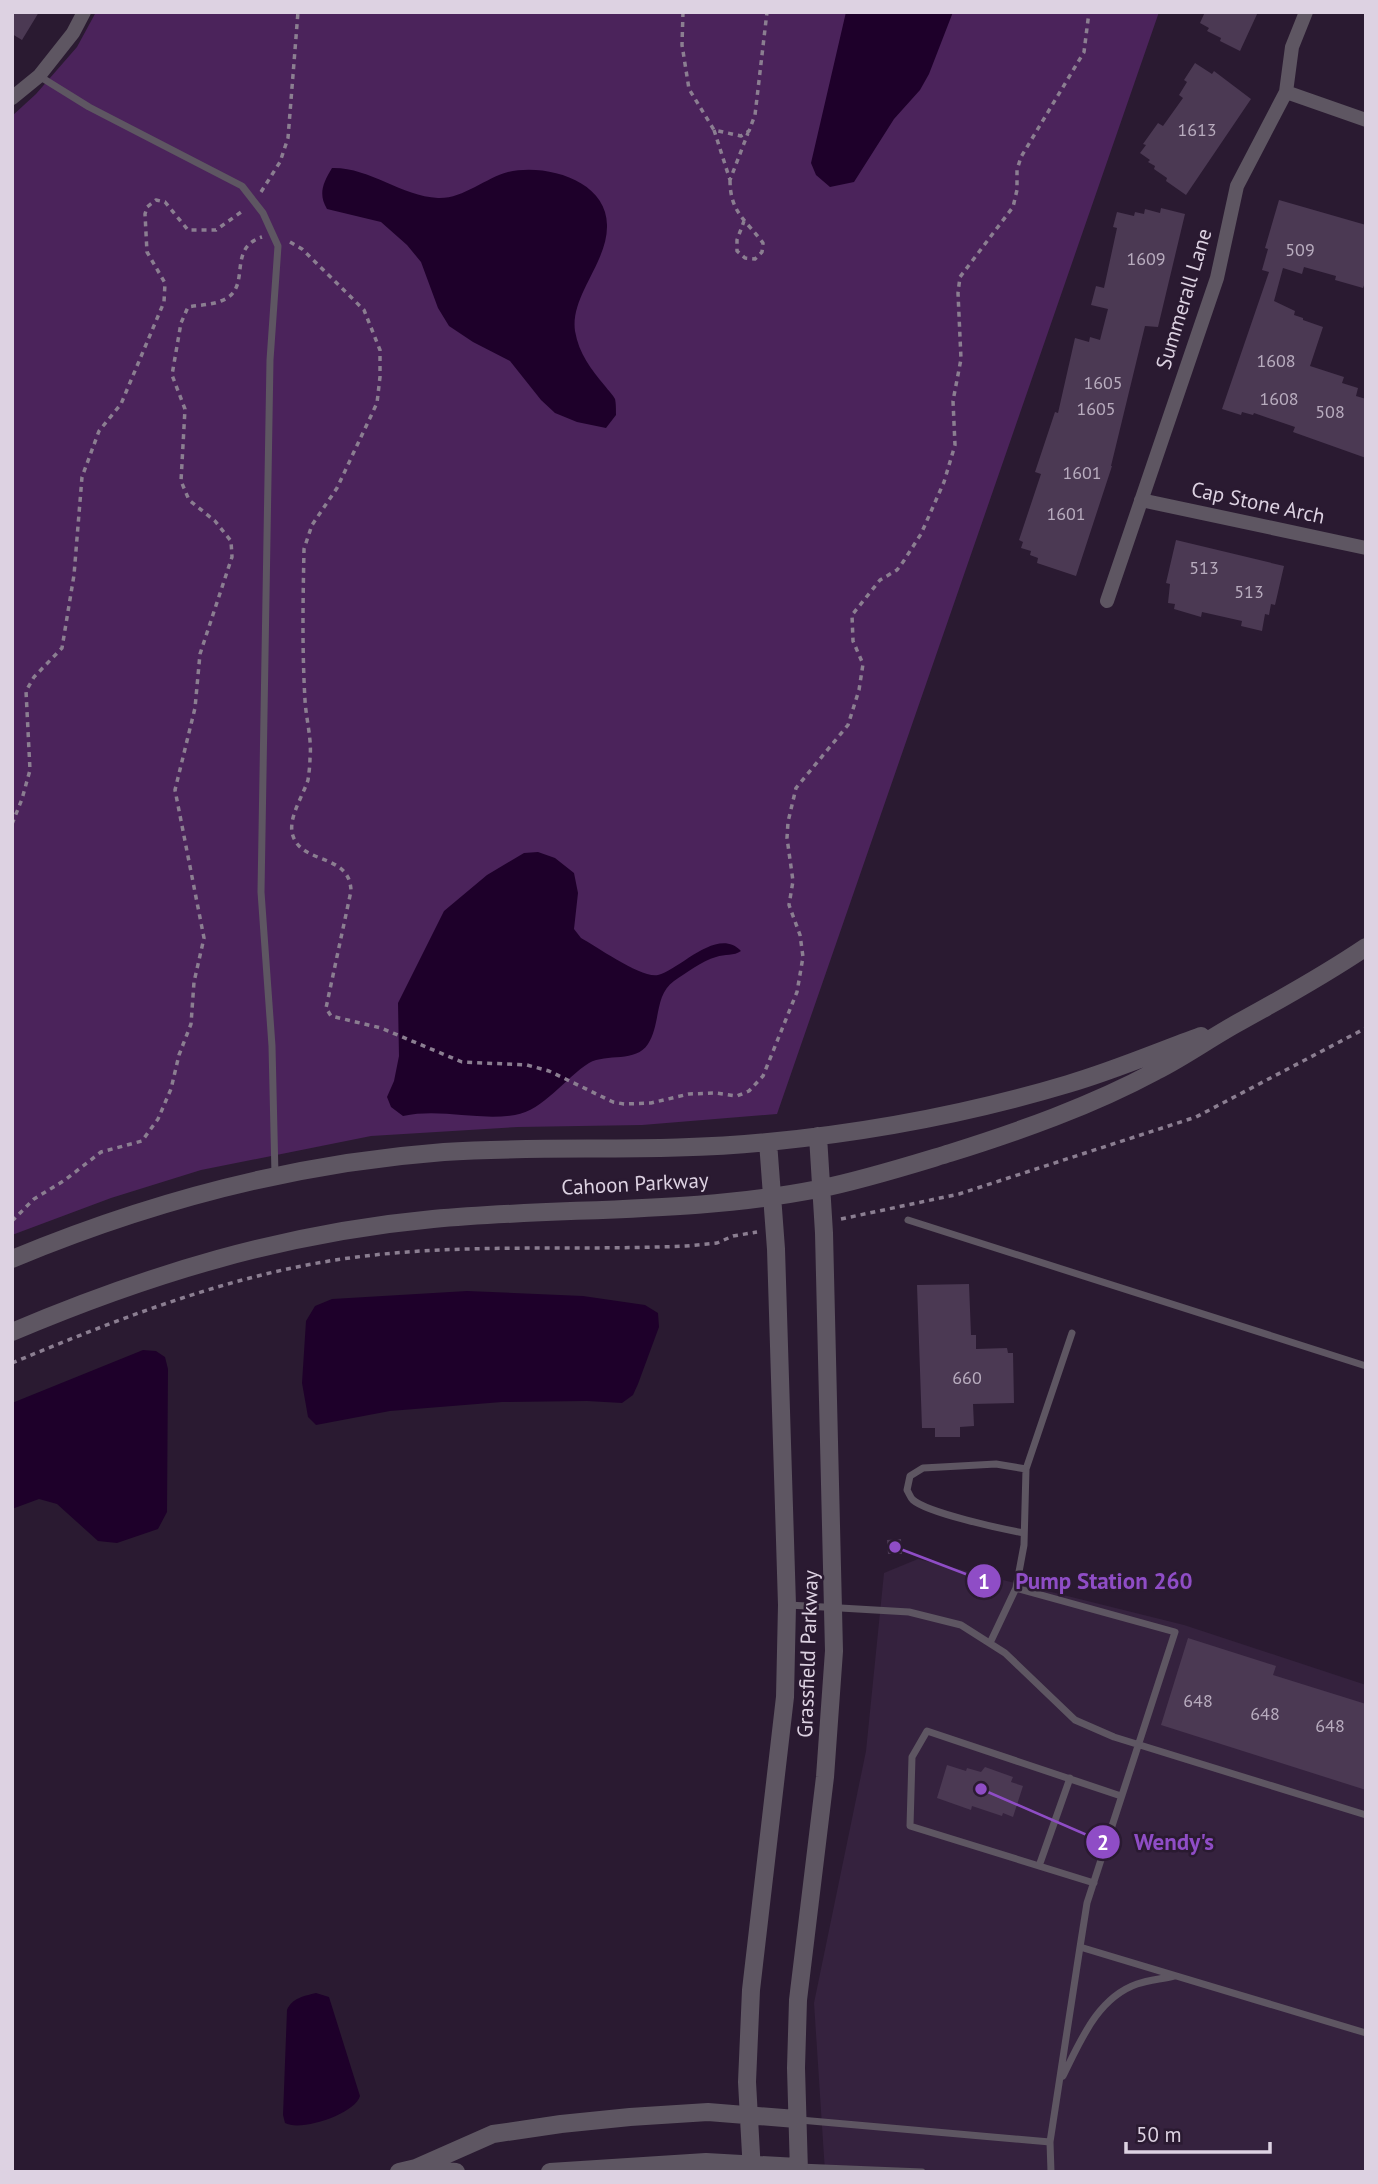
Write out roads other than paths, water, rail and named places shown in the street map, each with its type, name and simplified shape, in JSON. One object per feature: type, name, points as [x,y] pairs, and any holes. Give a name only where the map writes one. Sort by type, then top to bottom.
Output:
[{"type":"street","points":[[12,98],[39,76],[72,33],[84,12]]},
{"type":"street","name":"Summerall Lane","points":[[1107,601],[1217,278],[1237,186],[1286,92],[1292,47],[1306,12]]},
{"type":"street","points":[[1286,92],[1366,120]]},
{"type":"street","name":"Cap Stone Arch","points":[[1141,500],[1366,548]]},
{"type":"street","name":"Cahoon Parkway","points":[[12,1332],[96,1297],[163,1274],[240,1252],[320,1235],[434,1219],[670,1206],[772,1197],[905,1167],[1054,1117],[1155,1072],[1302,988],[1366,947]]},
{"type":"street","name":"Cahoon Parkway","points":[[12,1259],[103,1224],[197,1195],[275,1176],[344,1164],[447,1152],[655,1149],[768,1142],[931,1118],[1071,1083],[1241,1021]]},
{"type":"street","name":"Grassfield Parkway","points":[[798,2169],[796,2068],[801,1965],[830,1731],[835,1608],[818,1136]]},
{"type":"street","name":"Grassfield Parkway","points":[[752,2168],[748,2115],[751,1990],[785,1697],[787,1605],[775,1230],[768,1142]]},
{"type":"street","points":[[411,2171],[493,2134],[506,2132],[630,2116],[708,2112],[796,2119]]},
{"type":"street","points":[[550,2172],[706,2162],[752,2168],[798,2169]]},
{"type":"street","points":[[411,2171],[456,2172]]},
{"type":"lane","points":[[39,76],[89,107],[242,186],[263,213],[278,246],[270,360],[261,892],[273,1058],[275,1176]]},
{"type":"lane","points":[[908,1220],[1366,1366]]},
{"type":"lane","points":[[990,1643],[1016,1588],[1024,1533],[1026,1469],[1072,1332]]},
{"type":"lane","points":[[1024,1533],[986,1525],[931,1508],[913,1500],[907,1490],[910,1476],[923,1468],[996,1464],[1026,1469]]},
{"type":"lane","points":[[1016,1588],[1175,1632],[1087,1903],[1050,2142],[1051,2172]]},
{"type":"lane","points":[[787,1605],[909,1612],[961,1625],[1005,1653],[1075,1720],[1138,1745],[1366,1815]]},
{"type":"lane","points":[[1094,1883],[910,1826],[912,1757],[927,1731],[1121,1796]]},
{"type":"lane","points":[[1039,1866],[1070,1777]]},
{"type":"lane","points":[[1080,1947],[1366,2033]]},
{"type":"lane","points":[[1059,2084],[1088,2027],[1105,2003],[1134,1985],[1175,1976]]},
{"type":"lane","points":[[796,2119],[1050,2142]]},
{"type":"lane","points":[[798,2169],[922,2172]]},
{"type":"place","name":"Pump Station 260","points":[[895,1547]]},
{"type":"place","name":"Wendy's","points":[[981,1789]]}]
